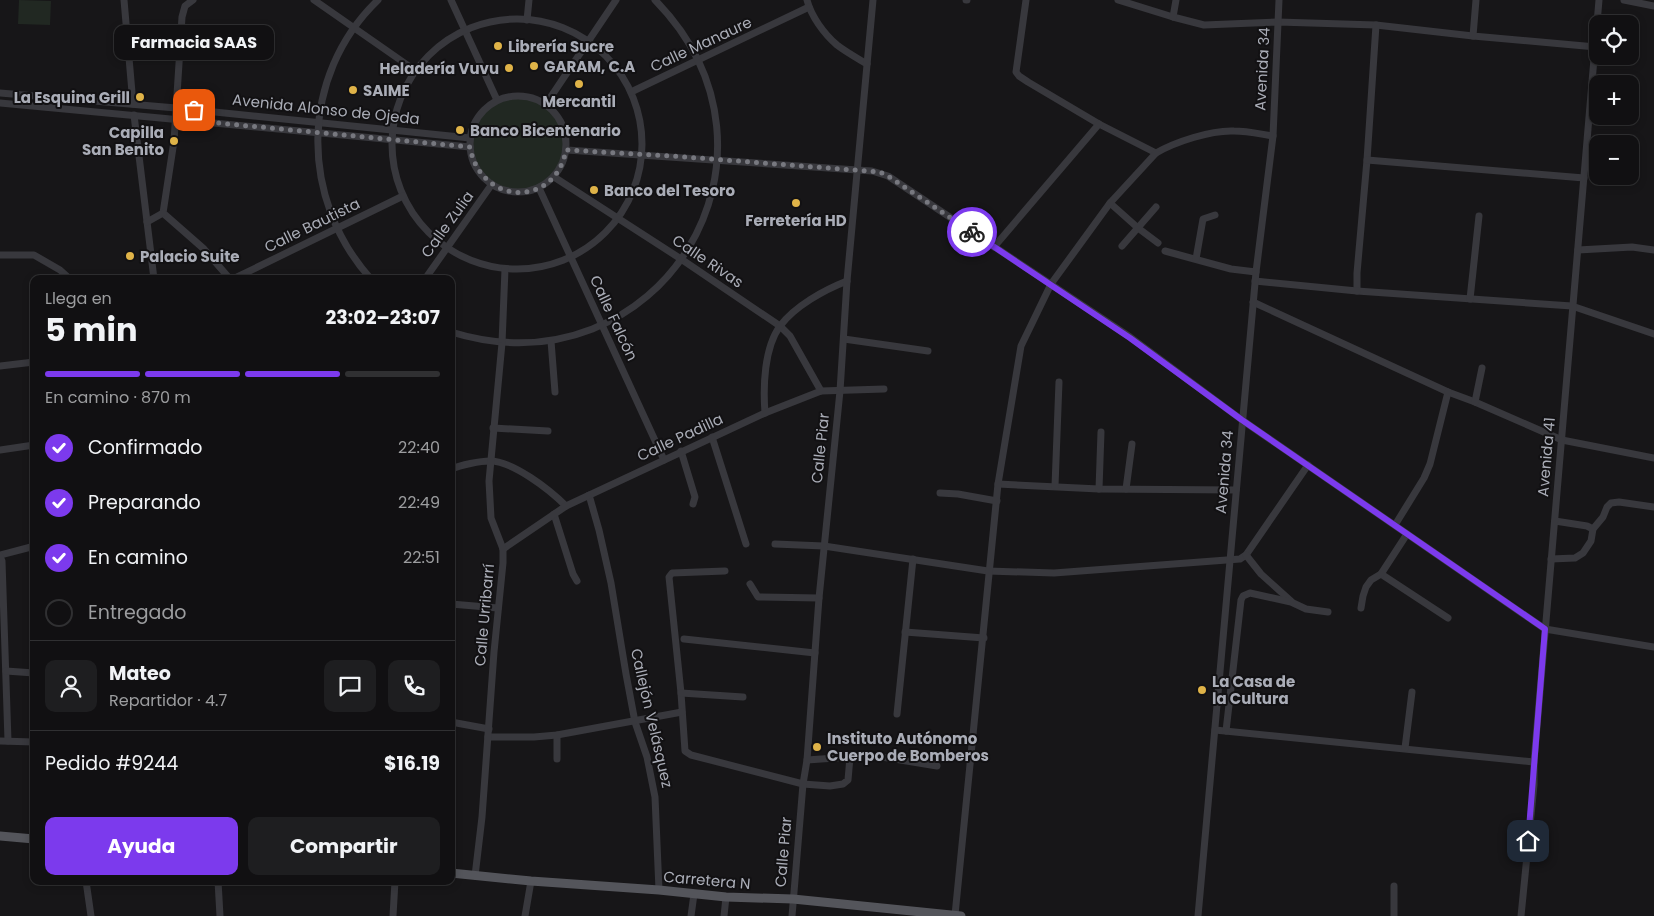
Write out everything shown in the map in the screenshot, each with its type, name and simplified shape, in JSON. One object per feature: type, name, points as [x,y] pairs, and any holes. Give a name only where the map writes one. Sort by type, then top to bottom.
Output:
[{"type":"main road","points":[[0,836],[30,839]]},
{"type":"main road","name":"Carretera N","points":[[455,874],[726,897],[792,899],[961,916]]},
{"type":"street","points":[[124,0],[133,104]]},
{"type":"street","points":[[314,0],[416,71]]},
{"type":"street","points":[[368,275],[353,256],[337,228],[327,204],[318,156],[318,122],[325,89],[342,47],[354,28],[378,0]]},
{"type":"street","points":[[451,0],[497,100]]},
{"type":"street","points":[[527,20],[529,0]]},
{"type":"street","points":[[546,104],[616,0]]},
{"type":"street","points":[[455,333],[484,340],[526,343],[551,341],[577,334],[602,325],[628,311],[662,282],[682,259],[706,212],[713,187],[717,160],[717,135],[714,109],[708,84],[699,60],[684,34],[656,0]]},
{"type":"street","name":"Calle Piar","points":[[792,916],[802,784],[807,760],[814,652],[840,391],[872,0]]},
{"type":"street","points":[[1026,0],[1016,72],[1019,76],[1099,124],[1156,154]]},
{"type":"street","points":[[1118,0],[1140,3],[1173,17],[1204,25],[1278,22],[1376,25],[1589,46]]},
{"type":"street","points":[[1173,17],[1176,0]]},
{"type":"street","name":"Avenida 34","points":[[1198,916],[1255,281],[1273,136],[1279,0]]},
{"type":"street","points":[[1473,36],[1476,0]]},
{"type":"street","name":"Avenida 41","points":[[1598,15],[1599,0]]},
{"type":"street","points":[[1624,0],[1654,6]]},
{"type":"street","points":[[147,222],[162,213],[174,141],[183,9],[189,1]]},
{"type":"street","name":"Calle Manaure","points":[[631,92],[699,60],[808,4],[828,36],[838,46],[867,64]]},
{"type":"street","points":[[527,20],[559,27],[588,41],[612,63],[631,92],[642,130],[642,155],[637,182],[619,218],[597,241],[571,258],[539,268],[505,269],[474,262],[446,247],[422,224],[403,196],[394,168],[392,140],[396,112],[402,95],[416,71],[438,47],[466,30],[496,21],[527,20]]},
{"type":"street","points":[[1357,291],[1376,25]]},
{"type":"street","name":"Avenida 41","points":[[1521,916],[1534,785],[1534,762],[1572,306],[1594,65]]},
{"type":"street","name":"Avenida Alonso de Ojeda","points":[[0,93],[176,108],[470,138]]},
{"type":"street","points":[[513,96],[522,96],[546,104],[562,122],[567,140],[562,165],[554,177],[539,188],[524,192],[499,188],[492,184],[479,172],[474,164],[470,147],[472,130],[479,116],[490,104],[513,96]]},
{"type":"street","name":"Avenida Alonso de Ojeda","points":[[0,103],[470,147]]},
{"type":"street","points":[[134,115],[154,275]]},
{"type":"street","points":[[994,247],[1099,124]]},
{"type":"street","points":[[955,915],[998,484],[1021,346],[1051,284],[1110,203],[1156,154],[1174,143],[1211,133],[1233,130],[1273,136]]},
{"type":"street","points":[[566,150],[880,172],[1130,338],[1242,420],[1545,629],[1654,647]]},
{"type":"street","points":[[1367,160],[1584,178]]},
{"type":"street","name":"Calle Rivas","points":[[554,177],[682,259],[780,326],[790,336],[822,392]]},
{"type":"street","name":"Calle Zulia","points":[[428,275],[492,184]]},
{"type":"street","name":"Calle Falcón","points":[[539,188],[664,460]]},
{"type":"street","name":"Calle Bautista","points":[[239,275],[403,196]]},
{"type":"street","points":[[1110,203],[1158,243]]},
{"type":"street","points":[[1122,246],[1156,207]]},
{"type":"street","points":[[162,213],[204,249],[227,275]]},
{"type":"street","points":[[1196,259],[1203,219],[1215,215]]},
{"type":"street","points":[[1470,299],[1479,216]]},
{"type":"street","points":[[1578,250],[1632,246],[1654,250]]},
{"type":"street","points":[[1165,251],[1231,269],[1256,272]]},
{"type":"street","points":[[0,255],[34,255],[64,275]]},
{"type":"street","name":"Calle Urribarrí","points":[[475,876],[503,563],[502,549],[491,518],[489,481],[502,342],[505,269]]},
{"type":"street","points":[[765,413],[764,379],[772,346],[780,326],[810,300],[832,287],[848,281]]},
{"type":"street","points":[[1255,281],[1357,291],[1572,306],[1654,334]]},
{"type":"street","points":[[1253,302],[1448,392],[1562,440],[1654,458]]},
{"type":"street","points":[[844,339],[928,351]]},
{"type":"street","points":[[551,341],[555,392]]},
{"type":"street","points":[[0,366],[30,362]]},
{"type":"street","points":[[1475,402],[1482,368]]},
{"type":"street","points":[[1055,486],[1059,382]]},
{"type":"street","name":"Calle Padilla","points":[[502,549],[566,506],[765,413],[822,392],[884,389]]},
{"type":"street","points":[[1395,526],[1424,478],[1430,464],[1448,392]]},
{"type":"street","points":[[493,428],[548,431]]},
{"type":"street","points":[[1099,489],[1101,432]]},
{"type":"street","points":[[712,437],[746,544]]},
{"type":"street","points":[[1126,489],[1132,444]]},
{"type":"street","points":[[0,450],[30,446]]},
{"type":"street","points":[[681,451],[695,497],[693,504]]},
{"type":"street","points":[[455,468],[490,461],[508,466],[542,485],[566,506]]},
{"type":"street","points":[[775,544],[824,546],[988,572],[1054,573],[1240,559],[1246,555],[1308,465]]},
{"type":"street","points":[[998,484],[1099,489],[1236,490]]},
{"type":"street","points":[[940,493],[958,494],[997,501]]},
{"type":"street","name":"Callejón Velásquez","points":[[589,495],[611,583],[635,722],[656,797],[659,890]]},
{"type":"street","points":[[1551,559],[1575,558],[1583,553],[1591,541],[1594,529],[1611,503],[1619,502],[1654,507]]},
{"type":"street","points":[[554,514],[577,582]]},
{"type":"street","points":[[1555,521],[1587,526],[1594,529]]},
{"type":"street","points":[[1362,608],[1366,587],[1371,580],[1381,574],[1407,534]]},
{"type":"street","points":[[8,741],[2,561],[0,555],[30,547]]},
{"type":"street","points":[[1246,555],[1261,574],[1291,602]]},
{"type":"street","points":[[897,714],[913,559]]},
{"type":"street","points":[[725,571],[672,573],[669,577],[685,751],[691,755],[802,784],[830,786],[848,780],[850,757]]},
{"type":"street","points":[[1381,574],[1448,618]]},
{"type":"street","points":[[750,584],[758,597],[819,598]]},
{"type":"street","points":[[1226,731],[1243,596],[1250,593],[1328,612]]},
{"type":"street","points":[[455,604],[498,608]]},
{"type":"street","points":[[905,632],[984,638]]},
{"type":"street","points":[[684,639],[814,652]]},
{"type":"street","points":[[6,671],[30,673]]},
{"type":"street","points":[[1405,748],[1412,692]]},
{"type":"street","points":[[681,693],[744,697]]},
{"type":"street","points":[[455,723],[489,733],[534,737],[635,722],[682,712]]},
{"type":"street","points":[[1215,730],[1534,762]]},
{"type":"street","points":[[557,735],[557,759]]},
{"type":"street","points":[[0,741],[30,742]]},
{"type":"street","points":[[807,760],[850,757],[882,758],[937,766]]},
{"type":"street","points":[[524,916],[531,881]]},
{"type":"street","points":[[87,885],[91,916]]},
{"type":"street","points":[[218,885],[220,916]]},
{"type":"street","points":[[394,916],[395,885]]},
{"type":"street","points":[[1394,886],[1394,916]]},
{"type":"street","points":[[691,916],[694,894]]},
{"type":"street","points":[[724,916],[726,897]]},
{"type":"shaded area","points":[[19,0],[51,1],[50,25],[18,24]]},
{"type":"shaded area","points":[[518,96],[537,99],[552,110],[563,125],[566,144],[563,163],[552,178],[537,189],[518,192],[499,189],[484,178],[473,163],[470,144],[473,125],[484,110],[499,99]]},
{"type":"way so far","points":[[194,110],[176,108],[176,119],[470,147],[474,164],[485,179],[499,188],[515,192],[532,191],[549,182],[562,165],[566,150],[880,172],[972,232]]},
{"type":"place","name":"Librería Sucre","points":[[498,46]]},
{"type":"place","name":"GARAM, C.A","points":[[534,66]]},
{"type":"place","name":"Heladería Vuvu","points":[[509,68]]},
{"type":"place","name":"Mercantil","points":[[579,84]]},
{"type":"place","name":"SAIME","points":[[353,90]]},
{"type":"place","name":"La Esquina Grill","points":[[140,97]]},
{"type":"place","name":"Farmacia SAAS","points":[[194,110]]},
{"type":"place","name":"Banco Bicentenario","points":[[460,130]]},
{"type":"place","name":"Capilla San Benito","points":[[174,141]]},
{"type":"place","name":"Banco del Tesoro","points":[[594,190]]},
{"type":"place","name":"Ferretería HD","points":[[796,203]]},
{"type":"place","name":"Palacio Suite","points":[[130,256]]},
{"type":"place","name":"La Casa de la Cultura","points":[[1202,690]]},
{"type":"place","name":"Instituto Autónomo Cuerpo de Bomberos","points":[[817,747]]},
{"type":"route","points":[[972,232],[1130,338],[1242,420],[1545,629],[1534,762],[1534,785],[1528,841]]}]
